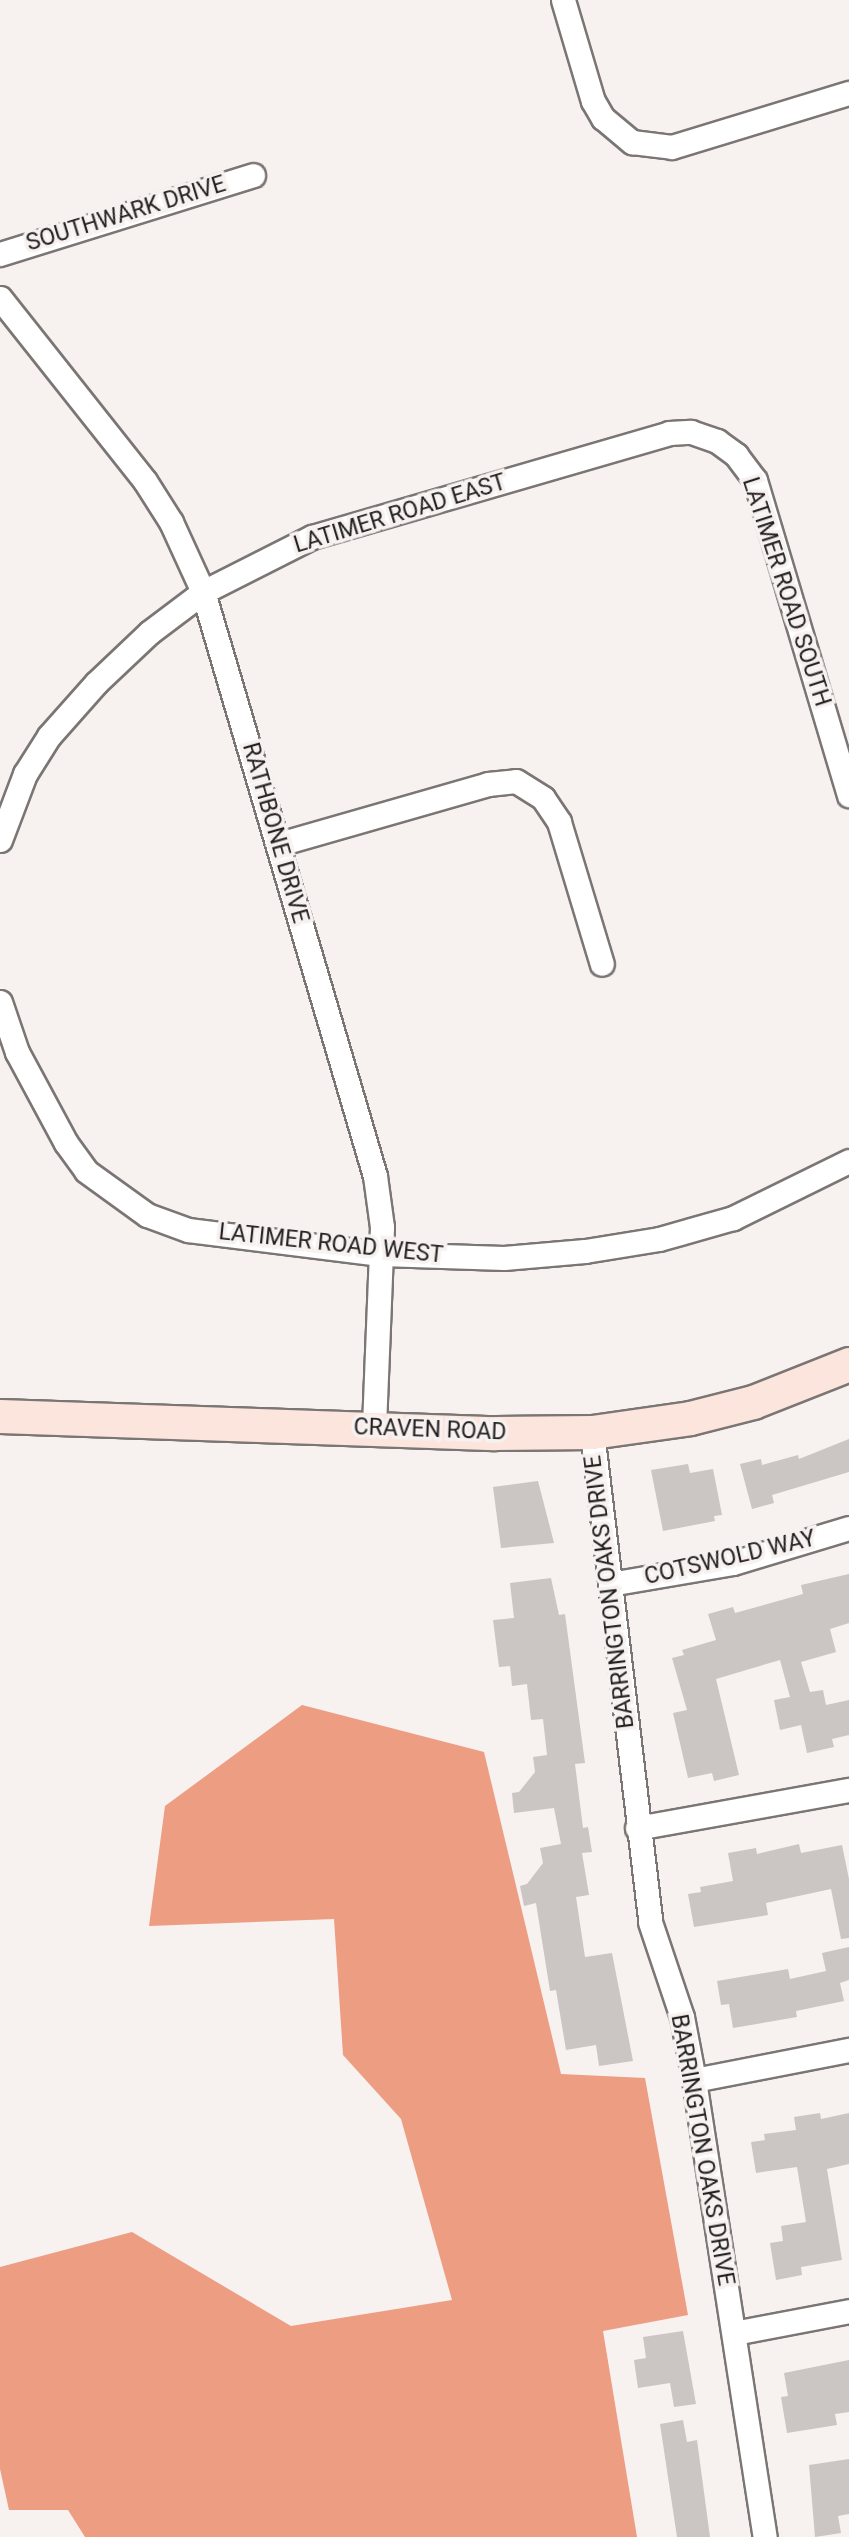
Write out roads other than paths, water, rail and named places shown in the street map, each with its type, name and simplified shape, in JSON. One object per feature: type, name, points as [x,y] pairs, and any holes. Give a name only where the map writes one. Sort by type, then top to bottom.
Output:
[{"type":"street","points":[[562,0],[593,101],[616,132],[652,148],[672,147],[849,93]]},
{"type":"street","name":"SOUTHWARK DRIVE","points":[[0,254],[253,175]]},
{"type":"street","name":"RATHBONE DRIVE","points":[[0,298],[145,481],[204,592],[375,1176],[381,1254],[374,1429]]},
{"type":"street","name":"LATIMER ROAD EAST","points":[[0,840],[25,774],[49,736],[96,683],[150,632],[204,592],[312,537],[668,433],[691,432],[717,441]]},
{"type":"street","name":"LATIMER ROAD SOUTH","points":[[717,441],[736,455],[755,480],[849,795]]},
{"type":"street","points":[[279,844],[488,784],[516,781],[543,798],[559,822],[602,964]]},
{"type":"street","name":"LATIMER ROAD WEST","points":[[0,1003],[17,1052],[66,1143],[86,1171],[114,1195],[147,1215],[188,1230],[381,1254],[504,1258],[659,1239],[733,1218],[849,1161]]},
{"type":"street","name":"CRAVEN ROAD","points":[[0,1416],[374,1429],[592,1432],[690,1418],[753,1402],[849,1364]]},
{"type":"street","name":"BARRINGTON OAKS DRIVE","points":[[592,1432],[650,1922],[682,2017],[694,2080],[765,2537]]},
{"type":"street","name":"COTSWOLD WAY","points":[[610,1584],[733,1563],[849,1528]]},
{"type":"street","points":[[637,1828],[849,1790]]},
{"type":"street","points":[[694,2080],[849,2050]]},
{"type":"street","points":[[734,2333],[849,2311]]}]
